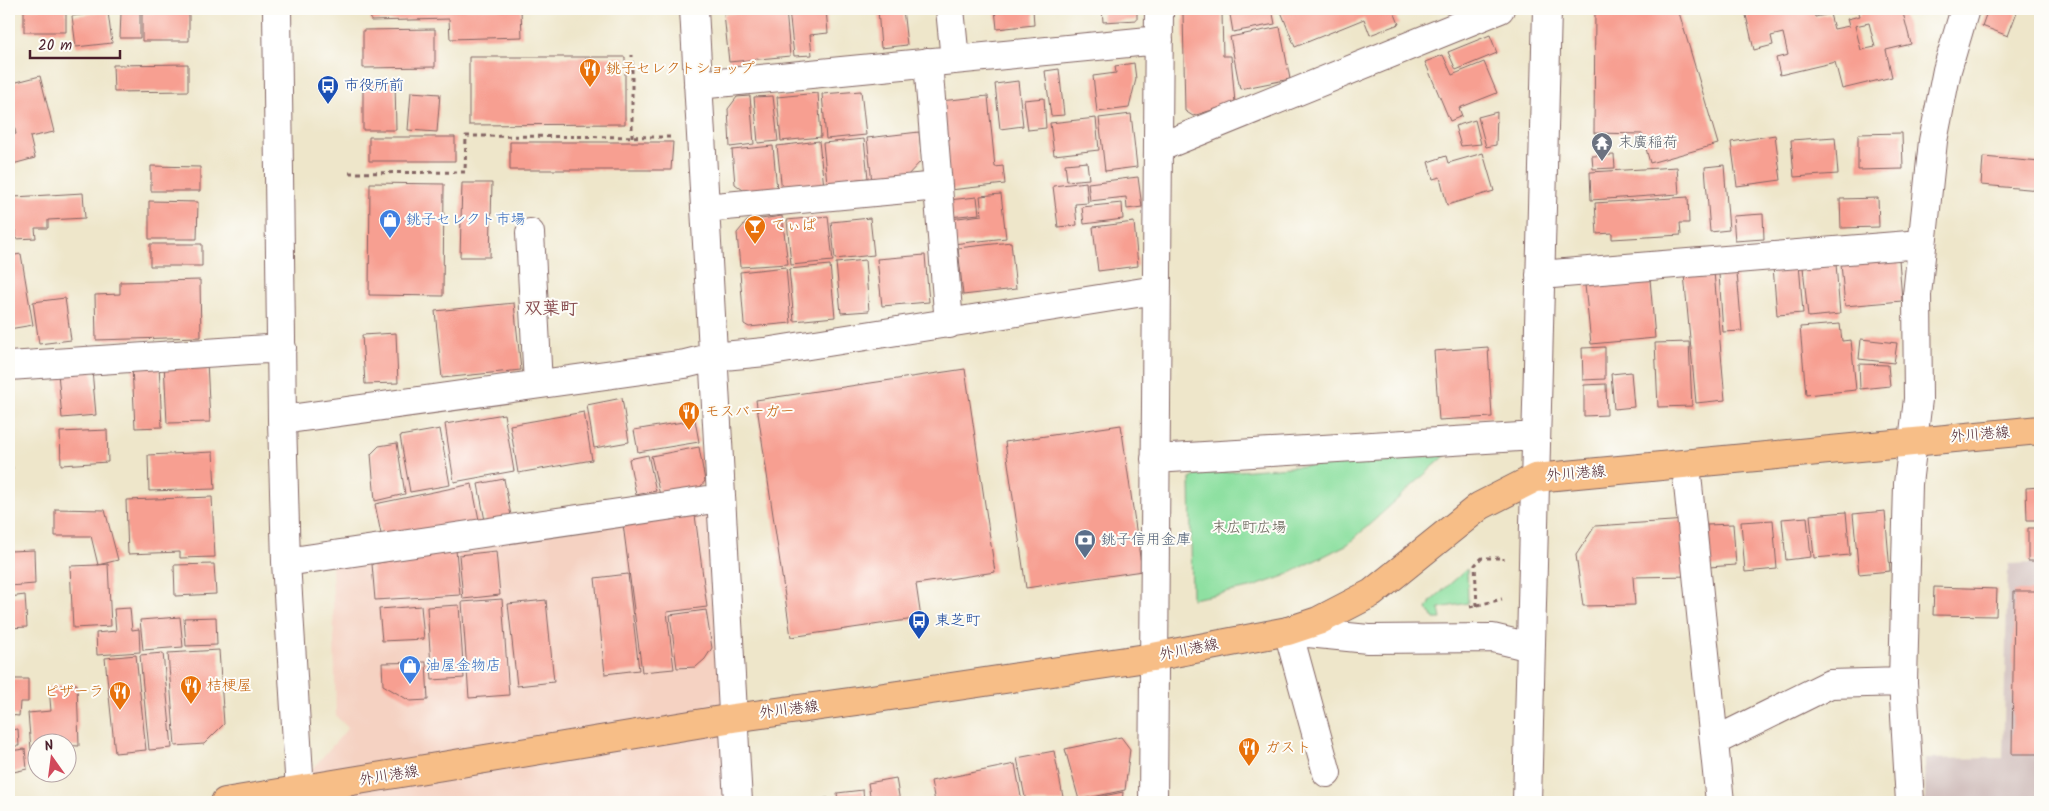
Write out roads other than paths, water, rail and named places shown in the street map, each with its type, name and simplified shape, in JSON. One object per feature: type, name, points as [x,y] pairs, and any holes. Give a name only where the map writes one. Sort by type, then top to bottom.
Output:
[{"type":"main road","name":"外川港線","points":[[225,802],[300,796],[733,718],[1153,657],[1288,631],[1318,621],[1372,593],[1480,506],[1535,478],[2040,430]]},
{"type":"street","points":[[277,9],[282,420],[286,562],[300,796]]},
{"type":"street","points":[[694,9],[738,802]]},
{"type":"street","points":[[950,9],[955,60]]},
{"type":"street","points":[[1153,802],[1159,9]]},
{"type":"street","points":[[1158,148],[1500,9]]},
{"type":"street","points":[[1527,802],[1547,9]]},
{"type":"street","points":[[1910,802],[1903,682],[1908,484],[1918,399],[1917,295],[1933,141],[1947,70],[1965,9]]},
{"type":"street","points":[[698,85],[1159,40]]},
{"type":"street","points":[[928,62],[949,324]]},
{"type":"street","points":[[705,208],[938,186]]},
{"type":"street","points":[[530,233],[538,384]]},
{"type":"street","points":[[1540,275],[1921,244]]},
{"type":"street","points":[[282,420],[684,364],[714,357],[765,352],[1156,290]]},
{"type":"street","points":[[9,366],[282,348]]},
{"type":"street","points":[[1155,459],[1536,436]]},
{"type":"street","points":[[1686,465],[1720,802]]},
{"type":"street","points":[[286,562],[721,498]]},
{"type":"street","points":[[1327,773],[1288,631],[1368,640],[1493,638],[1530,647]]},
{"type":"street","points":[[1715,741],[1830,684],[1903,682]]},
{"type":"place","name":"銚子セレクトショップ","points":[[590,88]]},
{"type":"place","name":"市役所前","points":[[328,105]]},
{"type":"place","name":"末廣稲荷","points":[[1602,162]]},
{"type":"place","name":"銚子セレクト市場","points":[[390,239]]},
{"type":"place","name":"てぃぱ","points":[[755,245]]},
{"type":"place","name":"モスバーガー","points":[[689,431]]},
{"type":"place","name":"銚子信用金庫","points":[[1085,559]]},
{"type":"place","name":"東芝町","points":[[919,640]]},
{"type":"place","name":"油屋金物店","points":[[410,685]]},
{"type":"place","name":"桔梗屋","points":[[191,705]]},
{"type":"place","name":"ピザーラ","points":[[120,711]]},
{"type":"place","name":"ガスト","points":[[1249,767]]},
{"type":"district","name":"双葉町","points":[[551,309]]},
{"type":"park label","name":"末広町広場","points":[[1249,528]]}]
